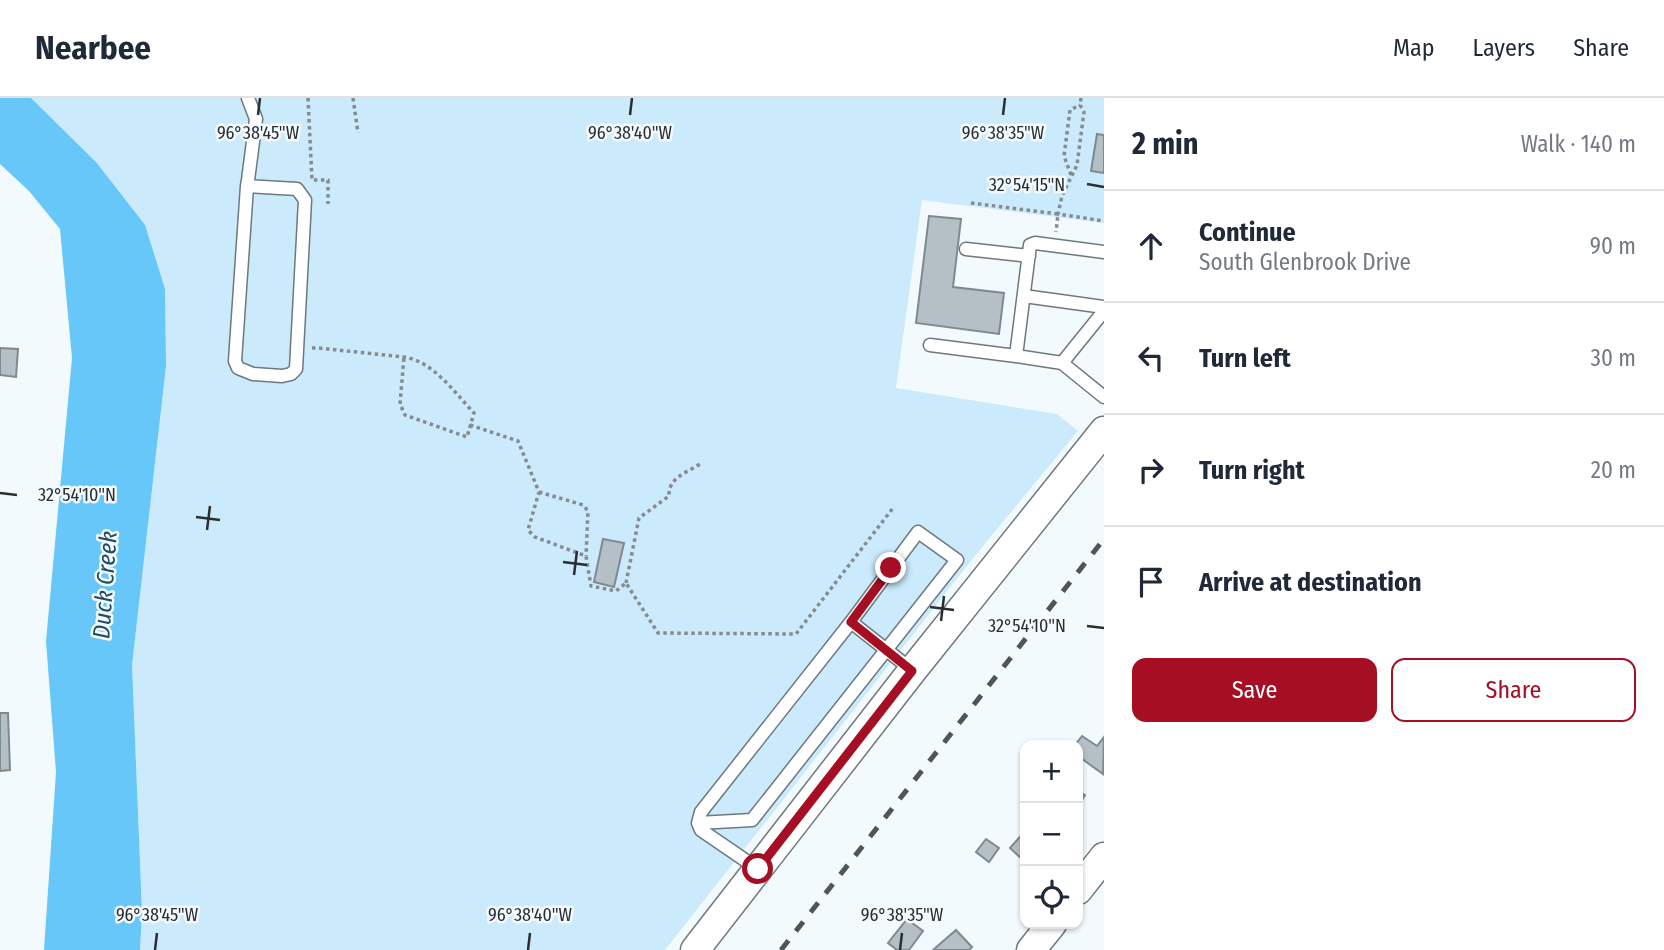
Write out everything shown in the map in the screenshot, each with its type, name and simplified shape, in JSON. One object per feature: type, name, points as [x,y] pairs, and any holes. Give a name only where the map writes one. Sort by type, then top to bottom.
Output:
[{"type":"street","points":[[695,950],[912,671],[1104,431]]},
{"type":"street","points":[[1083,884],[1104,857]]},
{"type":"street","points":[[1031,950],[1048,929]]},
{"type":"lane","points":[[247,186],[298,189],[305,200],[296,369],[282,376],[245,372],[238,368],[235,361],[247,186],[256,119],[248,98]]},
{"type":"lane","points":[[1016,356],[1030,246],[1035,243],[1104,252]]},
{"type":"lane","points":[[966,249],[1028,256]]},
{"type":"lane","points":[[1024,296],[1104,309],[1062,363]]},
{"type":"lane","points":[[930,345],[1062,363],[1104,397]]},
{"type":"lane","points":[[698,823],[752,820],[957,560],[918,532],[851,622],[701,812],[698,823],[701,830],[758,869]]},
{"type":"lane","points":[[851,622],[912,671]]},
{"type":"path","points":[[308,98],[312,180],[328,180],[328,204]]},
{"type":"path","points":[[353,98],[358,133]]},
{"type":"path","points":[[1056,232],[1058,214],[1077,165],[1084,112],[1080,105],[1081,98]]},
{"type":"path","points":[[1071,175],[1064,156],[1070,110],[1080,105]]},
{"type":"path","points":[[971,203],[1104,220]]},
{"type":"path","points":[[318,348],[404,356],[409,357],[436,373],[474,413],[467,437],[405,415],[400,404],[404,356]]},
{"type":"path","points":[[470,425],[518,441],[539,492],[528,530],[535,537],[586,556]]},
{"type":"path","points":[[539,492],[583,505],[588,511],[586,556],[591,586],[616,591],[626,583],[639,518],[669,496],[668,487],[671,482],[700,464]]},
{"type":"path","points":[[626,583],[658,633],[796,634],[894,508]]},
{"type":"shaded area","points":[[31,98],[1104,98],[1104,223],[922,200],[896,388],[1057,414],[1078,431],[974,557],[665,950],[140,950],[142,912],[132,665],[166,366],[165,289],[96,162]]},
{"type":"water","name":"Duck Creek","points":[[0,98],[31,98],[96,162],[145,225],[165,289],[166,366],[132,665],[142,912],[140,950],[44,950],[56,772],[46,641],[72,358],[60,229],[29,191],[0,164]]},
{"type":"building","points":[[1097,134],[1104,135],[1104,173],[1091,171]]},
{"type":"building","points":[[929,216],[961,219],[953,287],[1004,293],[999,334],[916,323]]},
{"type":"building","points":[[0,348],[18,349],[16,377],[0,375]]},
{"type":"building","points":[[603,539],[624,543],[614,587],[594,582]]},
{"type":"building","points":[[0,713],[8,713],[10,770],[0,771]]},
{"type":"building","points":[[1082,736],[1097,746],[1104,737],[1103,774],[1083,760],[1083,740],[1079,740]]},
{"type":"building","points":[[1020,837],[1020,857],[1010,848]]},
{"type":"building","points":[[986,839],[999,848],[989,862],[976,852]]},
{"type":"building","points":[[907,919],[923,931],[909,950],[897,950],[888,943]]},
{"type":"building","points":[[956,930],[972,947],[969,950],[933,950]]},
{"type":"railway","points":[[781,950],[1104,539]]},
{"type":"route","points":[[758,869],[912,671],[851,622],[891,568]]}]
